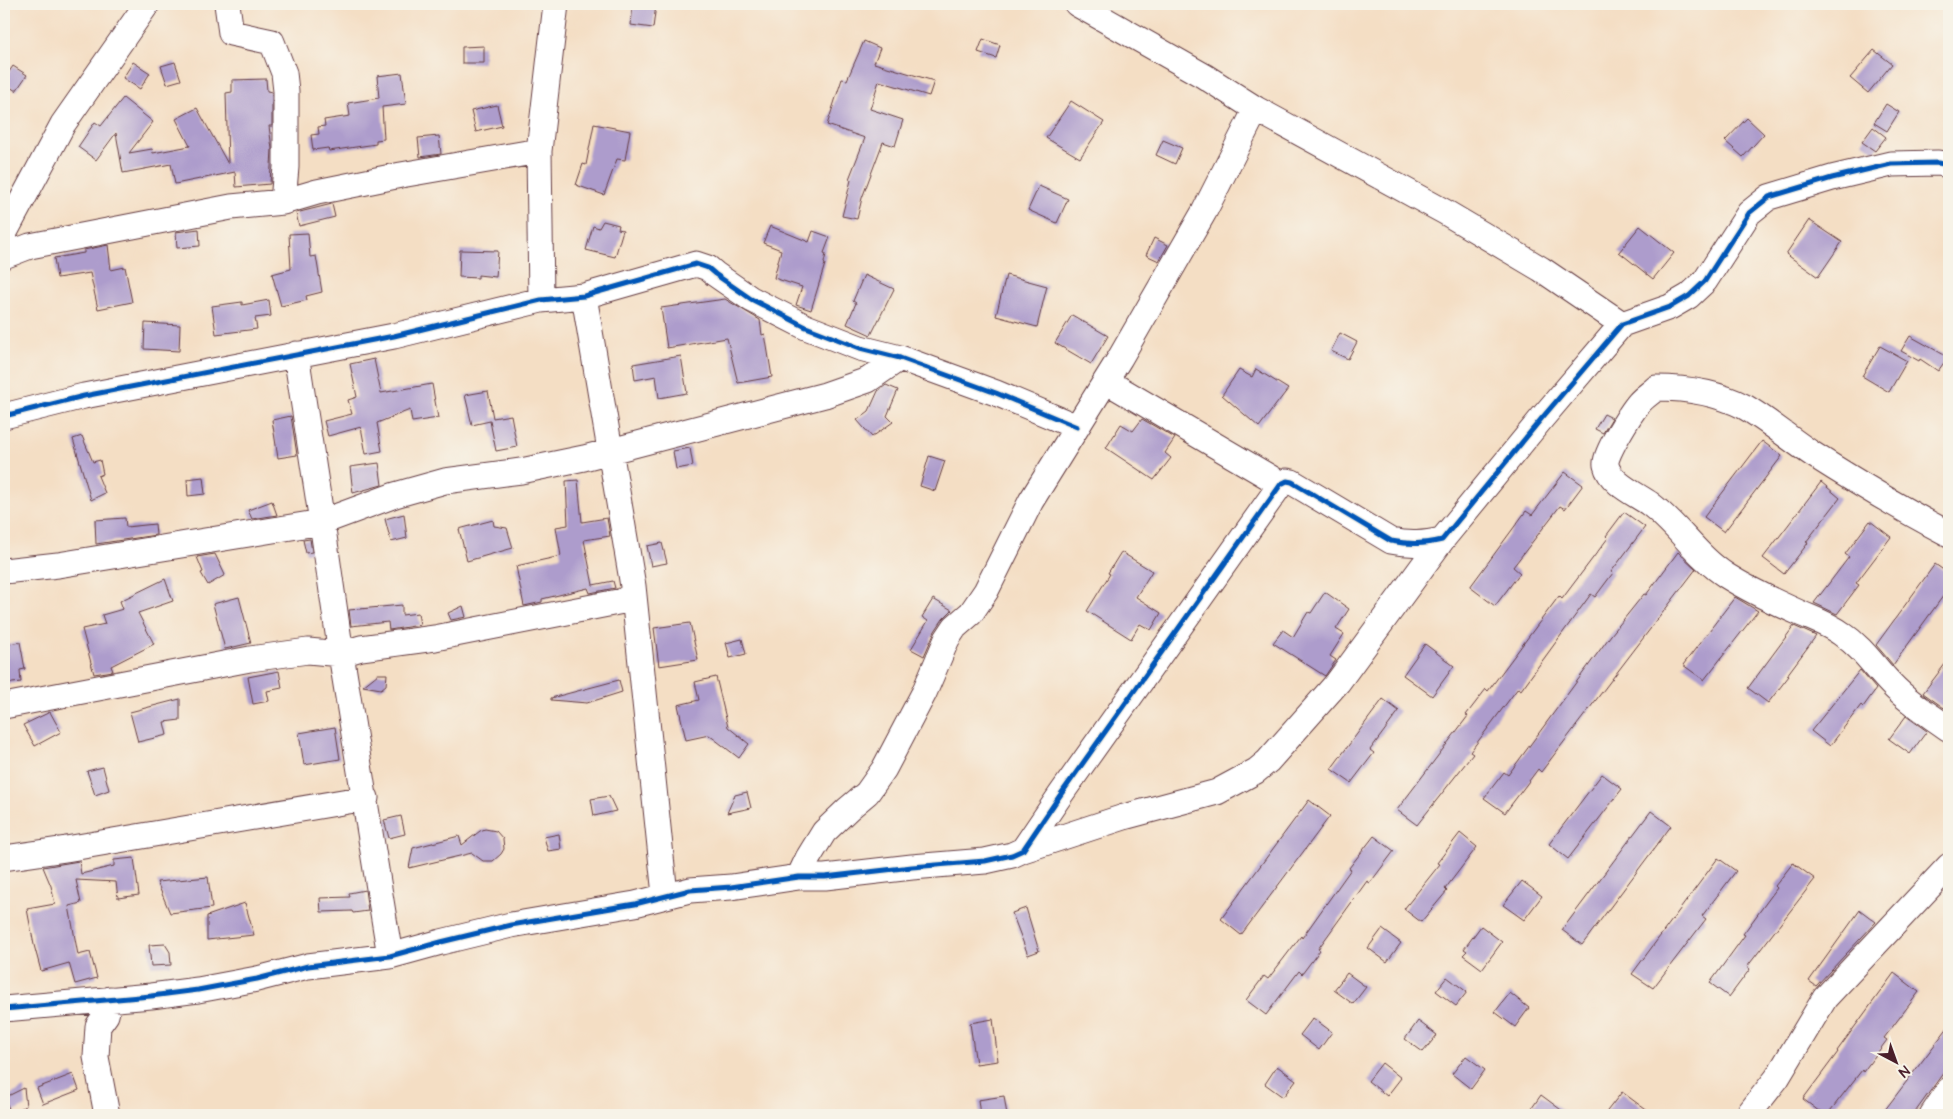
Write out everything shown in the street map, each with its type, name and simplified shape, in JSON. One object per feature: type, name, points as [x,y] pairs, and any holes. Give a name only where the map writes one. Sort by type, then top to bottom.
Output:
[{"type":"street","points":[[30,246],[6,229],[62,124],[147,4]]},
{"type":"street","points":[[227,4],[231,33],[272,42],[284,73],[287,128],[283,202]]},
{"type":"street","points":[[541,300],[539,151],[556,4]]},
{"type":"street","points":[[1077,4],[1204,76],[1256,109],[1445,212],[1533,264],[1622,324]]},
{"type":"street","points":[[799,877],[824,832],[867,793],[878,780],[924,693],[947,639],[955,627],[971,613],[986,591],[1031,502],[1106,381],[1204,212],[1256,109]]},
{"type":"street","points":[[4,256],[30,246],[231,206],[283,202],[317,192],[401,175],[539,151]]},
{"type":"street","points":[[4,1009],[198,990],[257,979],[308,966],[390,956],[510,925],[635,904],[690,890],[731,887],[799,877],[824,877],[1000,859],[1124,817],[1217,792],[1256,771],[1268,761],[1338,682],[1442,540],[1622,324],[1670,307],[1689,296],[1705,281],[1749,213],[1769,197],[1832,178],[1891,164],[1938,163],[1949,165]]},
{"type":"street","points":[[4,416],[84,396],[394,336],[541,300],[584,296],[696,264],[708,268],[751,299],[806,327],[860,348],[900,358],[996,393],[1077,427]]},
{"type":"street","points":[[584,296],[633,586],[665,895]]},
{"type":"street","points":[[296,354],[341,654],[366,798],[390,956]]},
{"type":"street","points":[[4,571],[58,565],[322,522],[395,495],[445,481],[521,470],[611,451],[825,395],[868,380],[900,358]]},
{"type":"street","points":[[1106,381],[1281,484]]},
{"type":"street","points":[[1949,534],[1901,509],[1812,454],[1745,407],[1720,397],[1690,390],[1656,388],[1639,403],[1608,451],[1605,462],[1608,474],[1664,516],[1706,560],[1725,575],[1749,589],[1836,629],[1859,646],[1907,700],[1949,729]]},
{"type":"street","points":[[1024,850],[1072,778],[1281,484],[1287,481],[1292,482],[1391,541],[1408,545],[1421,545],[1442,540]]},
{"type":"street","points":[[4,706],[260,658],[308,651],[341,654],[361,648],[435,638],[623,600],[633,594]]},
{"type":"street","points":[[4,858],[366,798]]},
{"type":"street","points":[[1748,1115],[1777,1078],[1824,998],[1949,866]]},
{"type":"street","points":[[107,1115],[96,1057],[98,1030],[108,1010],[110,999]]},
{"type":"street","points":[[1932,1115],[1949,1090]]},
{"type":"building","points":[[633,4],[656,5],[653,28],[631,25]]},
{"type":"building","points":[[983,39],[1000,45],[996,58],[978,52]]},
{"type":"building","points":[[864,41],[880,48],[874,63],[934,81],[929,96],[879,81],[870,109],[903,120],[895,146],[883,142],[862,198],[857,219],[842,216],[851,180],[849,179],[865,138],[827,125],[842,79],[847,80]]},
{"type":"building","points":[[484,46],[484,63],[462,63],[462,47]]},
{"type":"building","points":[[1874,50],[1892,64],[1868,93],[1850,78]]},
{"type":"building","points":[[133,62],[150,73],[140,89],[123,78]]},
{"type":"building","points":[[175,62],[181,80],[167,84],[161,66]]},
{"type":"building","points":[[13,66],[27,75],[16,91],[4,83],[4,79]]},
{"type":"building","points":[[402,73],[406,104],[382,107],[384,139],[376,140],[376,144],[329,151],[328,148],[313,150],[311,135],[319,134],[318,127],[325,126],[324,120],[350,116],[348,103],[379,98],[377,76]]},
{"type":"building","points":[[266,79],[267,91],[272,92],[272,126],[269,126],[272,149],[270,184],[236,187],[235,172],[175,184],[171,164],[123,173],[116,133],[96,160],[78,147],[95,122],[101,126],[123,98],[153,122],[129,153],[152,149],[153,153],[190,146],[176,119],[197,108],[228,164],[226,93],[232,92],[232,80]]},
{"type":"building","points":[[1071,101],[1104,122],[1080,158],[1046,138]]},
{"type":"building","points":[[1886,104],[1899,112],[1887,131],[1874,123]]},
{"type":"building","points":[[497,105],[502,126],[476,132],[471,111]]},
{"type":"building","points":[[1747,118],[1764,134],[1743,157],[1725,141]]},
{"type":"building","points":[[594,124],[630,131],[625,160],[617,159],[604,195],[576,185],[583,164],[586,165]]},
{"type":"building","points":[[1873,127],[1886,137],[1875,151],[1862,142]]},
{"type":"building","points":[[439,136],[441,154],[420,157],[418,138]]},
{"type":"building","points":[[1163,140],[1182,148],[1175,164],[1156,155]]},
{"type":"building","points":[[1039,186],[1068,199],[1057,223],[1028,210]]},
{"type":"building","points":[[332,204],[335,217],[299,226],[296,213]]},
{"type":"building","points":[[1809,220],[1842,242],[1818,277],[1786,254]]},
{"type":"building","points":[[603,221],[619,225],[618,229],[623,230],[615,257],[586,250],[593,226],[599,228]]},
{"type":"building","points":[[770,226],[809,242],[813,231],[830,237],[824,253],[826,254],[825,264],[811,310],[796,305],[802,287],[774,278],[781,250],[763,243]]},
{"type":"building","points":[[1640,226],[1674,253],[1653,279],[1619,252]]},
{"type":"building","points":[[199,229],[200,246],[177,248],[176,232]]},
{"type":"building","points":[[308,233],[310,257],[316,256],[322,292],[306,296],[307,300],[281,306],[272,274],[291,269],[289,234]]},
{"type":"building","points":[[1154,238],[1168,245],[1159,261],[1146,255]]},
{"type":"building","points":[[108,245],[111,270],[125,267],[132,302],[98,309],[90,273],[57,278],[54,258],[84,253],[84,250]]},
{"type":"building","points":[[460,250],[498,251],[496,277],[478,275],[478,278],[459,277]]},
{"type":"building","points":[[864,275],[894,289],[871,335],[847,324],[856,303],[853,301]]},
{"type":"building","points":[[1006,275],[1047,286],[1037,327],[996,316]]},
{"type":"building","points":[[725,299],[760,320],[762,335],[765,334],[772,377],[738,383],[727,338],[667,348],[661,308]]},
{"type":"building","points":[[269,300],[271,316],[255,318],[257,329],[216,334],[212,306],[242,302],[242,305]]},
{"type":"building","points":[[1072,315],[1108,336],[1091,364],[1055,343]]},
{"type":"building","points":[[145,323],[180,325],[179,351],[144,349]]},
{"type":"building","points":[[1340,333],[1357,342],[1348,359],[1331,351]]},
{"type":"building","points":[[1910,336],[1948,357],[1938,371],[1920,359],[1919,361],[1901,351]]},
{"type":"building","points":[[1880,346],[1907,361],[1889,392],[1862,376]]},
{"type":"building","points":[[681,356],[687,393],[659,398],[656,376],[635,380],[633,364]]},
{"type":"building","points":[[374,359],[381,393],[432,384],[438,418],[412,422],[410,410],[377,423],[382,451],[366,454],[361,427],[328,436],[324,421],[352,414],[348,400],[357,397],[350,364]]},
{"type":"building","points":[[1256,369],[1288,389],[1259,427],[1222,395],[1239,370],[1252,377]]},
{"type":"building","points":[[886,385],[898,390],[887,416],[893,422],[872,437],[857,420],[869,411],[878,391]]},
{"type":"building","points":[[488,391],[493,418],[511,415],[517,447],[496,451],[490,421],[472,425],[465,395]]},
{"type":"building","points":[[1604,414],[1612,418],[1603,433],[1595,429]]},
{"type":"building","points":[[291,416],[297,455],[278,458],[272,420]]},
{"type":"building","points":[[1142,419],[1175,438],[1165,453],[1171,458],[1154,480],[1106,448],[1121,424],[1133,431]]},
{"type":"building","points":[[82,436],[93,462],[100,460],[103,474],[98,476],[105,493],[91,500],[73,439]]},
{"type":"building","points":[[1762,441],[1782,456],[1724,532],[1704,517]]},
{"type":"building","points":[[690,448],[693,466],[676,469],[673,451]]},
{"type":"building","points":[[929,456],[945,461],[935,491],[920,486]]},
{"type":"building","points":[[379,463],[382,485],[353,493],[350,467]]},
{"type":"building","points":[[1565,472],[1583,485],[1565,509],[1560,506],[1513,567],[1520,573],[1495,606],[1470,587],[1526,511],[1532,515]]},
{"type":"building","points":[[203,477],[205,494],[188,496],[187,479]]},
{"type":"building","points":[[578,480],[582,522],[607,518],[610,536],[584,540],[593,585],[613,581],[615,588],[590,593],[588,588],[542,599],[542,602],[524,606],[516,566],[561,556],[556,527],[568,525],[566,481]]},
{"type":"building","points":[[1821,482],[1840,498],[1784,574],[1763,558]]},
{"type":"building","points":[[272,501],[277,515],[252,519],[248,510]]},
{"type":"building","points":[[1624,512],[1645,527],[1611,572],[1613,573],[1595,597],[1591,594],[1521,690],[1518,688],[1470,752],[1473,754],[1417,825],[1397,810],[1486,689],[1488,691],[1559,596],[1562,599],[1608,538],[1606,536]]},
{"type":"building","points":[[404,514],[407,538],[391,542],[385,519]]},
{"type":"building","points":[[125,518],[126,527],[155,524],[156,535],[96,544],[95,520]]},
{"type":"building","points":[[493,520],[494,526],[507,528],[513,548],[467,561],[459,529]]},
{"type":"building","points":[[1870,521],[1891,537],[1856,583],[1859,585],[1837,614],[1814,603],[1849,557],[1845,554]]},
{"type":"building","points":[[310,539],[312,552],[306,553],[303,540]]},
{"type":"building","points":[[662,543],[667,563],[651,566],[647,546]]},
{"type":"building","points":[[1121,552],[1152,571],[1136,597],[1161,613],[1151,630],[1140,624],[1131,639],[1087,611]]},
{"type":"building","points":[[1678,552],[1696,569],[1541,772],[1538,769],[1505,813],[1484,798],[1504,772],[1508,775],[1611,635],[1644,594],[1646,595]]},
{"type":"building","points":[[215,554],[225,575],[208,585],[201,573],[203,572],[197,557]]},
{"type":"building","points":[[1935,564],[1949,574],[1949,588],[1893,665],[1876,645]]},
{"type":"building","points":[[165,579],[173,601],[138,613],[154,644],[111,666],[113,671],[94,674],[82,629],[105,624],[102,615],[123,609],[120,601]]},
{"type":"building","points":[[1325,592],[1349,609],[1336,629],[1344,634],[1330,656],[1336,660],[1325,676],[1273,643],[1283,630],[1293,637],[1308,612],[1311,613]]},
{"type":"building","points":[[239,597],[251,643],[225,649],[213,604]]},
{"type":"building","points":[[1735,597],[1758,611],[1704,680],[1683,665]]},
{"type":"building","points":[[933,599],[952,610],[935,631],[924,656],[911,649],[928,621],[922,617]]},
{"type":"building","points":[[402,605],[402,615],[418,613],[420,625],[389,630],[388,622],[351,626],[349,610]]},
{"type":"building","points":[[463,606],[466,617],[451,620],[448,613]]},
{"type":"building","points":[[690,623],[698,660],[659,666],[654,628]]},
{"type":"building","points":[[1794,626],[1816,636],[1768,703],[1748,688]]},
{"type":"building","points":[[742,639],[746,654],[730,658],[726,643]]},
{"type":"building","points":[[20,642],[25,669],[20,670],[21,682],[4,684],[4,645]]},
{"type":"building","points":[[1425,644],[1454,666],[1432,696],[1403,675]]},
{"type":"building","points":[[1949,659],[1949,701],[1944,708],[1923,693]]},
{"type":"building","points":[[1860,670],[1876,689],[1863,707],[1861,705],[1830,746],[1811,731]]},
{"type":"building","points":[[279,671],[282,688],[267,691],[269,701],[253,704],[248,677]]},
{"type":"building","points":[[378,674],[387,674],[386,685],[381,689],[363,686]]},
{"type":"building","points":[[716,677],[728,727],[749,744],[739,758],[709,735],[686,740],[678,705],[699,700],[695,682]]},
{"type":"building","points":[[619,680],[622,692],[587,703],[551,700],[551,698]]},
{"type":"building","points":[[180,699],[180,720],[164,722],[167,735],[138,742],[130,712]]},
{"type":"building","points":[[1383,699],[1399,711],[1370,750],[1374,753],[1351,783],[1331,769]]},
{"type":"building","points":[[50,712],[61,732],[35,746],[23,725]]},
{"type":"building","points":[[1906,716],[1927,731],[1910,754],[1889,739]]},
{"type":"building","points":[[335,727],[340,759],[304,765],[299,733]]},
{"type":"building","points":[[103,767],[109,790],[95,795],[87,771]]},
{"type":"building","points":[[1602,774],[1622,789],[1568,859],[1549,844]]},
{"type":"building","points":[[747,792],[751,808],[727,813],[735,795]]},
{"type":"building","points":[[609,796],[616,811],[594,816],[591,799]]},
{"type":"building","points":[[1309,800],[1330,816],[1241,935],[1221,919]]},
{"type":"building","points":[[1651,811],[1671,826],[1582,945],[1562,930]]},
{"type":"building","points":[[401,816],[405,834],[389,838],[384,820]]},
{"type":"building","points":[[485,829],[496,831],[503,839],[504,849],[493,861],[483,861],[472,853],[409,868],[413,848],[459,836],[462,845]]},
{"type":"building","points":[[1460,833],[1477,847],[1445,889],[1447,891],[1421,922],[1404,909],[1440,864],[1437,863]]},
{"type":"building","points":[[559,834],[561,849],[548,851],[544,837]]},
{"type":"building","points":[[1374,836],[1394,851],[1370,883],[1367,881],[1302,974],[1299,971],[1266,1015],[1246,1000],[1264,976],[1268,979],[1301,936],[1302,938],[1351,869],[1349,868]]},
{"type":"building","points":[[134,858],[139,895],[118,898],[116,882],[76,880],[81,903],[69,906],[78,955],[90,952],[97,978],[75,984],[69,963],[41,971],[27,909],[55,904],[51,886],[43,867],[79,861],[81,874],[114,866],[114,860]]},
{"type":"building","points":[[1718,858],[1736,871],[1702,916],[1706,919],[1653,988],[1632,974]]},
{"type":"building","points":[[1793,863],[1815,879],[1747,967],[1750,969],[1729,997],[1710,983],[1777,888],[1775,886]]},
{"type":"building","points":[[208,877],[212,908],[170,913],[157,882]]},
{"type":"building","points":[[1522,881],[1542,896],[1524,920],[1503,905]]},
{"type":"building","points":[[365,890],[368,911],[353,913],[352,911],[321,912],[320,898],[350,897],[349,893]]},
{"type":"building","points":[[245,903],[254,935],[207,940],[207,916]]},
{"type":"building","points":[[1026,908],[1039,951],[1028,955],[1012,913]]},
{"type":"building","points":[[1860,910],[1876,922],[1816,986],[1809,981]]},
{"type":"building","points":[[1481,926],[1502,942],[1482,969],[1463,955],[1467,951],[1464,949]]},
{"type":"building","points":[[1382,929],[1401,943],[1387,962],[1368,948]]},
{"type":"building","points":[[165,944],[170,952],[171,965],[151,966],[149,945]]},
{"type":"building","points":[[1347,973],[1366,987],[1353,1004],[1334,990]]},
{"type":"building","points":[[1894,973],[1919,992],[1884,1038],[1887,1040],[1863,1072],[1862,1070],[1827,1115],[1824,1115],[1803,1099]]},
{"type":"building","points":[[1447,977],[1467,992],[1456,1006],[1436,991]]},
{"type":"building","points":[[1510,993],[1529,1008],[1515,1027],[1495,1012]]},
{"type":"building","points":[[1313,1018],[1332,1032],[1319,1050],[1300,1035]]},
{"type":"building","points":[[993,1019],[998,1061],[976,1064],[970,1023]]},
{"type":"building","points":[[1418,1021],[1437,1035],[1423,1052],[1405,1039]]},
{"type":"building","points":[[1949,1026],[1949,1065],[1913,1115],[1881,1115]]},
{"type":"building","points":[[1466,1056],[1485,1070],[1471,1089],[1452,1074]]},
{"type":"building","points":[[1382,1063],[1401,1078],[1387,1096],[1368,1081]]},
{"type":"building","points":[[1277,1066],[1296,1080],[1283,1097],[1265,1084]]},
{"type":"building","points":[[73,1074],[79,1090],[43,1104],[37,1088]]},
{"type":"building","points":[[24,1088],[26,1106],[11,1113],[4,1098]]},
{"type":"building","points":[[1622,1092],[1653,1115],[1604,1115]]},
{"type":"building","points":[[1541,1095],[1568,1115],[1527,1115]]},
{"type":"building","points":[[1004,1096],[1007,1115],[980,1115],[978,1100]]},
{"type":"cycle path","points":[[4,1009],[198,990],[257,979],[308,966],[390,956],[511,925],[635,904],[690,890],[731,887],[799,877],[825,877],[985,861],[1012,855],[1023,850],[1281,484],[1287,481],[1292,482],[1391,541],[1417,544],[1442,540],[1622,324],[1670,307],[1689,296],[1705,281],[1749,213],[1769,197],[1832,178],[1891,164],[1938,163],[1949,165]]},
{"type":"cycle path","points":[[4,416],[84,396],[394,336],[541,300],[584,296],[696,264],[708,268],[751,299],[806,327],[860,348],[900,358],[996,393],[1077,427]]}]
